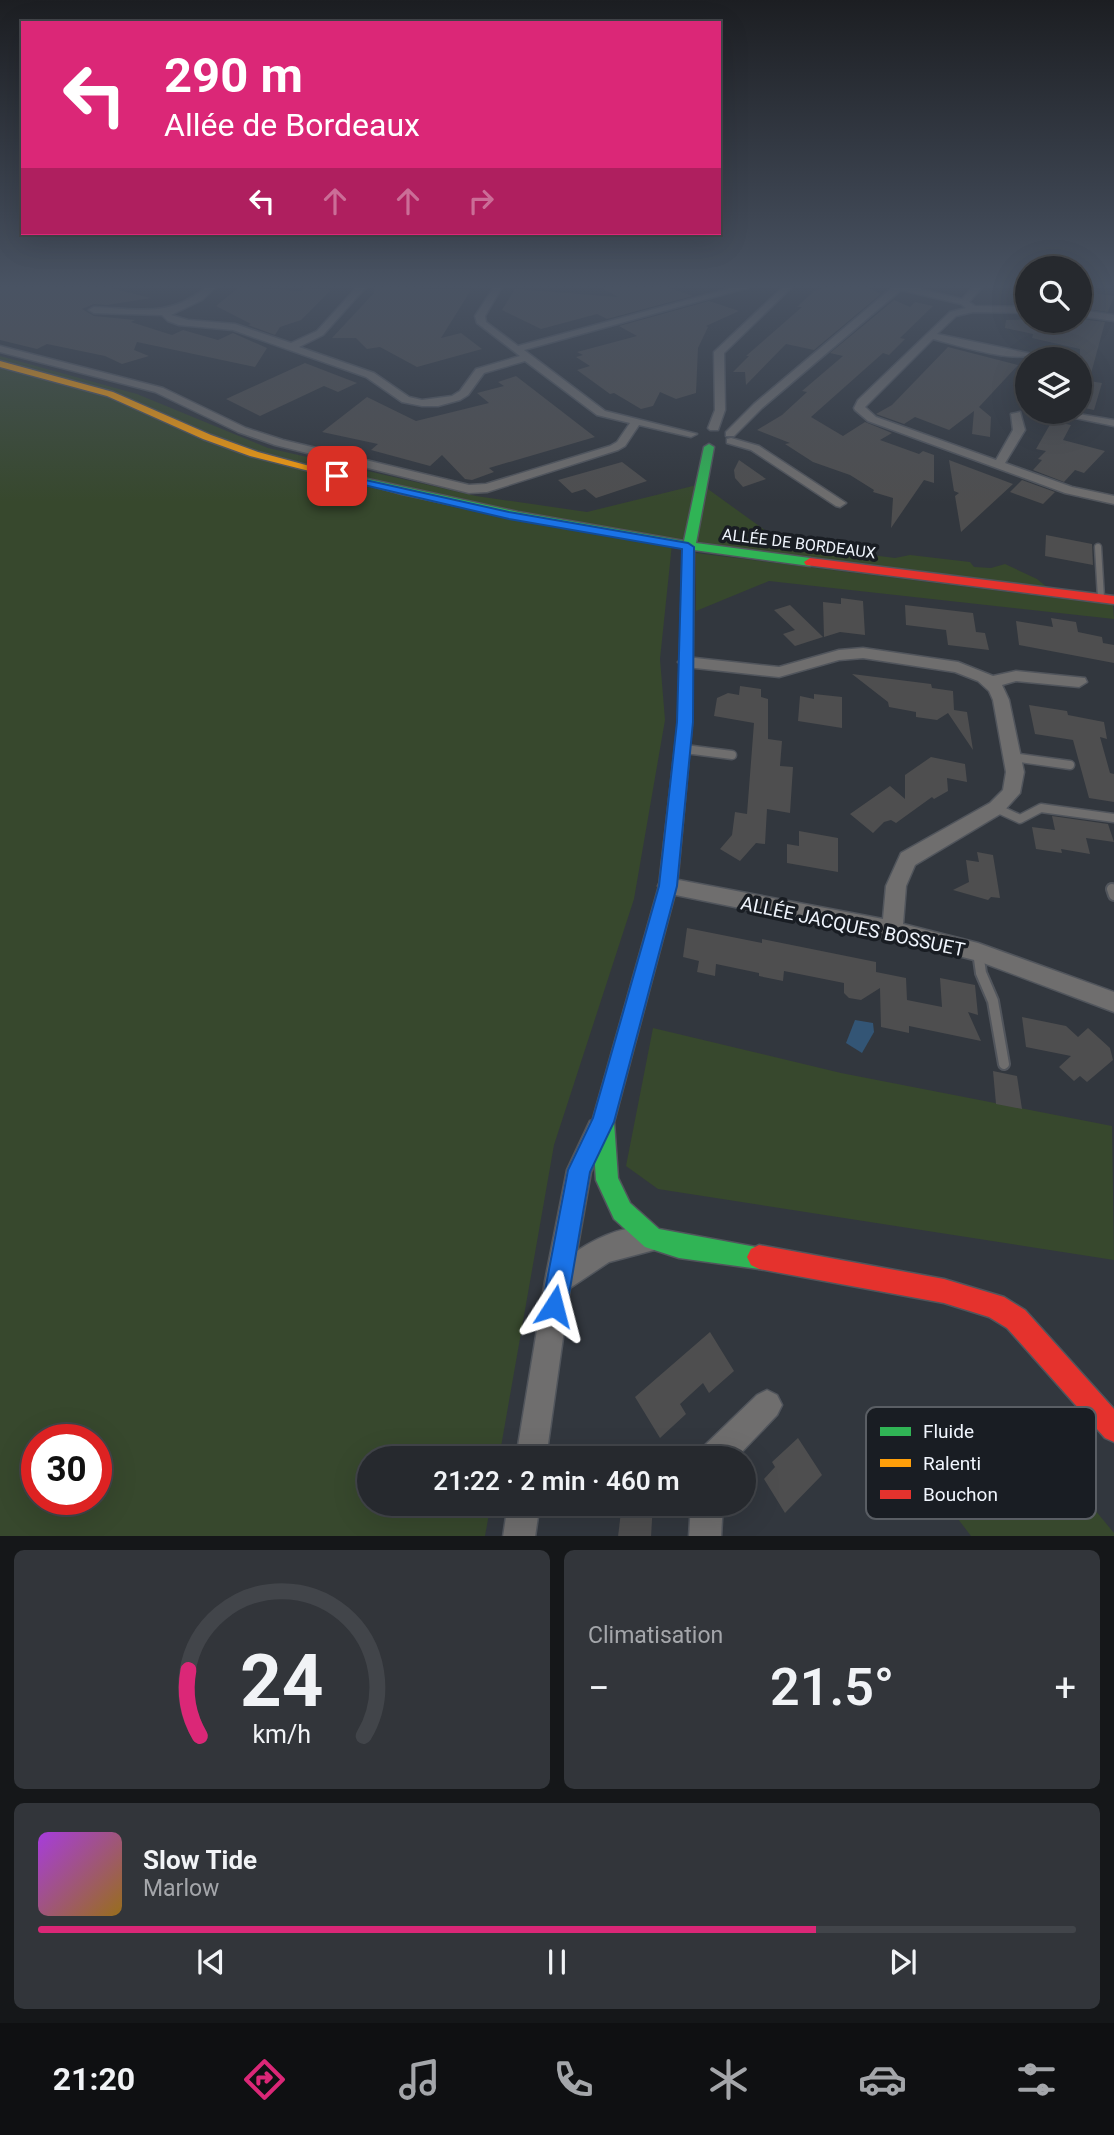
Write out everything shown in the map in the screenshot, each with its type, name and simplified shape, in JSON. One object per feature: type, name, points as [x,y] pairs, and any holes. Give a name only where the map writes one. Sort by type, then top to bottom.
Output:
[{"type":"main road","name":"ALLÉE DE BORDEAUX","points":[[0,364],[110,394],[206,437],[278,461],[509,515],[688,547],[1107,599]]},
{"type":"main road","points":[[709,447],[688,547],[682,748],[668,886],[603,1122],[604,1166],[613,1196],[632,1222],[653,1239],[678,1247],[788,1261],[944,1291],[995,1306],[1016,1319],[1094,1407]]},
{"type":"main road","points":[[1096,1409],[1114,1429]]},
{"type":"street","points":[[38,359],[159,390],[232,426],[279,443],[469,489],[487,488],[614,448],[621,444],[636,422]]},
{"type":"street","points":[[324,359],[370,375],[406,400],[438,403],[464,393],[472,378],[480,371],[521,359]]},
{"type":"street","points":[[529,359],[601,412],[691,434]]},
{"type":"street","points":[[714,428],[720,410],[719,359]]},
{"type":"street","points":[[691,434],[693,441],[709,447],[723,447],[758,406],[814,359]]},
{"type":"street","points":[[908,359],[862,402],[861,411],[872,419],[1069,490],[1114,500]]},
{"type":"street","points":[[1092,419],[1114,423]]},
{"type":"street","points":[[999,464],[1019,430],[1018,424]]},
{"type":"street","points":[[691,434],[697,429],[714,428],[755,448],[840,503]]},
{"type":"street","points":[[686,662],[779,672],[839,655],[863,653],[958,667],[990,682],[1001,700],[1014,783],[1005,802],[908,859],[899,875],[892,930]]},
{"type":"street","points":[[990,682],[1016,676],[1079,682]]},
{"type":"street","name":"ALLÉE JACQUES BOSSUET","points":[[668,886],[892,930],[978,952],[1114,1002]]},
{"type":"street","points":[[533,1446],[558,1281],[579,1170],[603,1122]]},
{"type":"street","points":[[558,1281],[596,1253],[612,1245],[653,1239]]},
{"type":"street","points":[[726,1446],[768,1405]]},
{"type":"street","points":[[519,1536],[522,1516]]},
{"type":"street","points":[[705,1536],[706,1516]]},
{"type":"lane","points":[[1098,547],[1107,599]]},
{"type":"lane","points":[[682,748],[732,755]]},
{"type":"lane","points":[[1012,757],[1070,765]]},
{"type":"lane","points":[[996,808],[1020,819],[1041,808],[1114,818]]},
{"type":"lane","points":[[978,952],[981,973],[993,1001],[1004,1064]]},
{"type":"green space","points":[[0,359],[10,359],[137,394],[268,448],[476,496],[587,512],[701,484],[784,544],[895,558],[910,555],[970,562],[974,567],[991,568],[1005,564],[1037,579],[1053,592],[672,544],[660,659],[665,720],[634,899],[554,1145],[501,1446],[357,1446],[357,1516],[489,1516],[485,1536],[0,1536]]},
{"type":"green space","points":[[696,553],[1113,605],[1114,619],[769,581],[696,611]]},
{"type":"green space","points":[[653,1028],[841,1073],[1112,1126],[1114,1260],[658,1189],[626,1166]]},
{"type":"green space","points":[[1096,1511],[1114,1533],[1114,1536],[971,1536],[958,1519],[1096,1519]]},
{"type":"water","points":[[855,1020],[873,1023],[874,1032],[862,1053],[846,1043]]},
{"type":"building","points":[[111,359],[140,359],[122,364]]},
{"type":"building","points":[[216,359],[260,359],[255,367]]},
{"type":"building","points":[[402,359],[447,359],[417,367]]},
{"type":"building","points":[[579,359],[698,359],[696,393],[676,399],[660,392],[653,406],[641,409],[614,393],[610,394],[577,370],[590,366]]},
{"type":"building","points":[[746,359],[772,359],[746,385],[745,372],[733,372]]},
{"type":"building","points":[[840,359],[877,359],[811,417],[843,436],[865,422],[892,433],[880,440],[919,454],[923,451],[934,455],[934,483],[924,480],[891,528],[893,498],[873,492],[874,490],[850,475],[813,462],[785,444],[790,443],[757,430],[782,415],[807,392],[802,391]]},
{"type":"building","points":[[937,359],[993,359],[1015,364],[1015,368],[979,407],[991,417],[990,437],[972,434],[974,411],[949,430],[915,417],[904,424],[876,414],[892,405]]},
{"type":"building","points":[[305,363],[357,383],[338,392],[324,386],[260,416],[226,399]]},
{"type":"building","points":[[516,376],[595,437],[489,468],[494,472],[472,480],[465,479],[442,455],[430,466],[371,450],[378,444],[322,432],[367,397],[416,421],[489,403],[477,393],[504,386],[498,382]]},
{"type":"building","points":[[1092,381],[1102,383],[1092,410]]},
{"type":"building","points":[[1050,424],[1066,424],[1071,425],[1063,440],[1105,451],[1084,473],[1075,470],[1064,482],[1033,470],[1046,451],[1036,449]]},
{"type":"building","points":[[739,460],[766,479],[743,487],[735,478],[734,470]]},
{"type":"building","points":[[949,460],[1013,484],[961,532],[955,496],[959,493],[954,491]]},
{"type":"building","points":[[622,462],[647,481],[596,498],[585,489],[572,493],[558,480]]},
{"type":"building","points":[[1022,480],[1055,492],[1043,504],[1010,492]]},
{"type":"building","points":[[1046,535],[1092,544],[1093,565],[1045,556]]},
{"type":"building","points":[[841,598],[863,601],[865,635],[840,632],[824,637],[823,602],[841,604]]},
{"type":"building","points":[[790,605],[823,637],[795,646],[783,634],[795,630],[774,610]]},
{"type":"building","points":[[905,605],[973,613],[976,632],[985,633],[989,650],[948,645],[946,630],[906,625]]},
{"type":"building","points":[[1051,618],[1076,622],[1078,632],[1102,637],[1103,643],[1114,645],[1114,663],[1019,645],[1016,621],[1053,627]]},
{"type":"building","points":[[852,674],[931,684],[932,688],[953,691],[954,710],[967,712],[973,750],[948,713],[937,720],[916,717],[916,712],[889,707],[888,702]]},
{"type":"building","points":[[740,686],[761,689],[761,697],[768,699],[768,739],[782,741],[780,766],[793,767],[790,813],[767,809],[765,844],[756,843],[740,861],[720,849],[732,835],[735,812],[747,814],[754,723],[714,716],[717,698],[728,693],[739,695]]},
{"type":"building","points":[[814,694],[842,697],[842,728],[798,721],[800,696],[814,699]]},
{"type":"building","points":[[1029,705],[1067,711],[1068,715],[1104,722],[1107,739],[1100,737],[1110,773],[1114,774],[1114,802],[1089,798],[1073,740],[1035,734]]},
{"type":"building","points":[[931,757],[965,764],[967,782],[947,778],[948,791],[934,799],[932,797],[896,823],[891,820],[884,822],[873,833],[850,814],[890,786],[905,799],[905,775]]},
{"type":"building","points":[[1052,816],[1108,824],[1114,842],[1086,838],[1090,854],[1061,849],[1062,853],[1036,849],[1032,827],[1055,830]]},
{"type":"building","points":[[799,831],[838,838],[838,872],[787,863],[787,844],[799,846]]},
{"type":"building","points":[[977,852],[993,855],[1000,898],[991,897],[988,900],[953,890],[969,882],[966,860],[979,862]]},
{"type":"building","points":[[687,928],[762,943],[762,939],[876,962],[876,972],[906,978],[907,1000],[942,1007],[940,978],[975,985],[978,1015],[968,1012],[981,1041],[909,1026],[909,1033],[881,1027],[880,988],[861,1000],[849,998],[844,993],[844,983],[784,971],[783,981],[716,964],[715,976],[697,972],[699,961],[683,957]]},
{"type":"building","points":[[1022,1017],[1066,1026],[1078,1037],[1088,1028],[1110,1048],[1113,1060],[1087,1082],[1080,1076],[1074,1081],[1059,1067],[1071,1056],[1026,1047]]},
{"type":"building","points":[[993,1071],[1017,1076],[1022,1109],[996,1104]]},
{"type":"building","points":[[710,1332],[734,1371],[709,1393],[703,1383],[680,1404],[686,1414],[660,1438],[635,1397]]},
{"type":"building","points":[[798,1438],[822,1475],[785,1513],[764,1479],[775,1467],[772,1462]]},
{"type":"building","points":[[620,1516],[652,1516],[651,1536],[618,1536]]},
{"type":"traffic: fast","points":[[709,447],[688,551],[685,722],[668,886],[603,1122],[607,1180],[622,1211],[653,1239],[679,1246],[759,1257]]},
{"type":"traffic: fast","points":[[345,477],[576,527],[810,562]]},
{"type":"traffic: slow","points":[[0,364],[110,394],[207,437],[254,454],[345,477]]},
{"type":"traffic: jam","points":[[810,562],[1114,600]]},
{"type":"traffic: jam","points":[[759,1257],[944,1291],[995,1306],[1016,1319],[1094,1407]]},
{"type":"traffic: jam","points":[[1096,1409],[1114,1429]]},
{"type":"route","points":[[337,476],[509,515],[688,547],[685,722],[668,886],[603,1122],[579,1170],[554,1306]]}]
